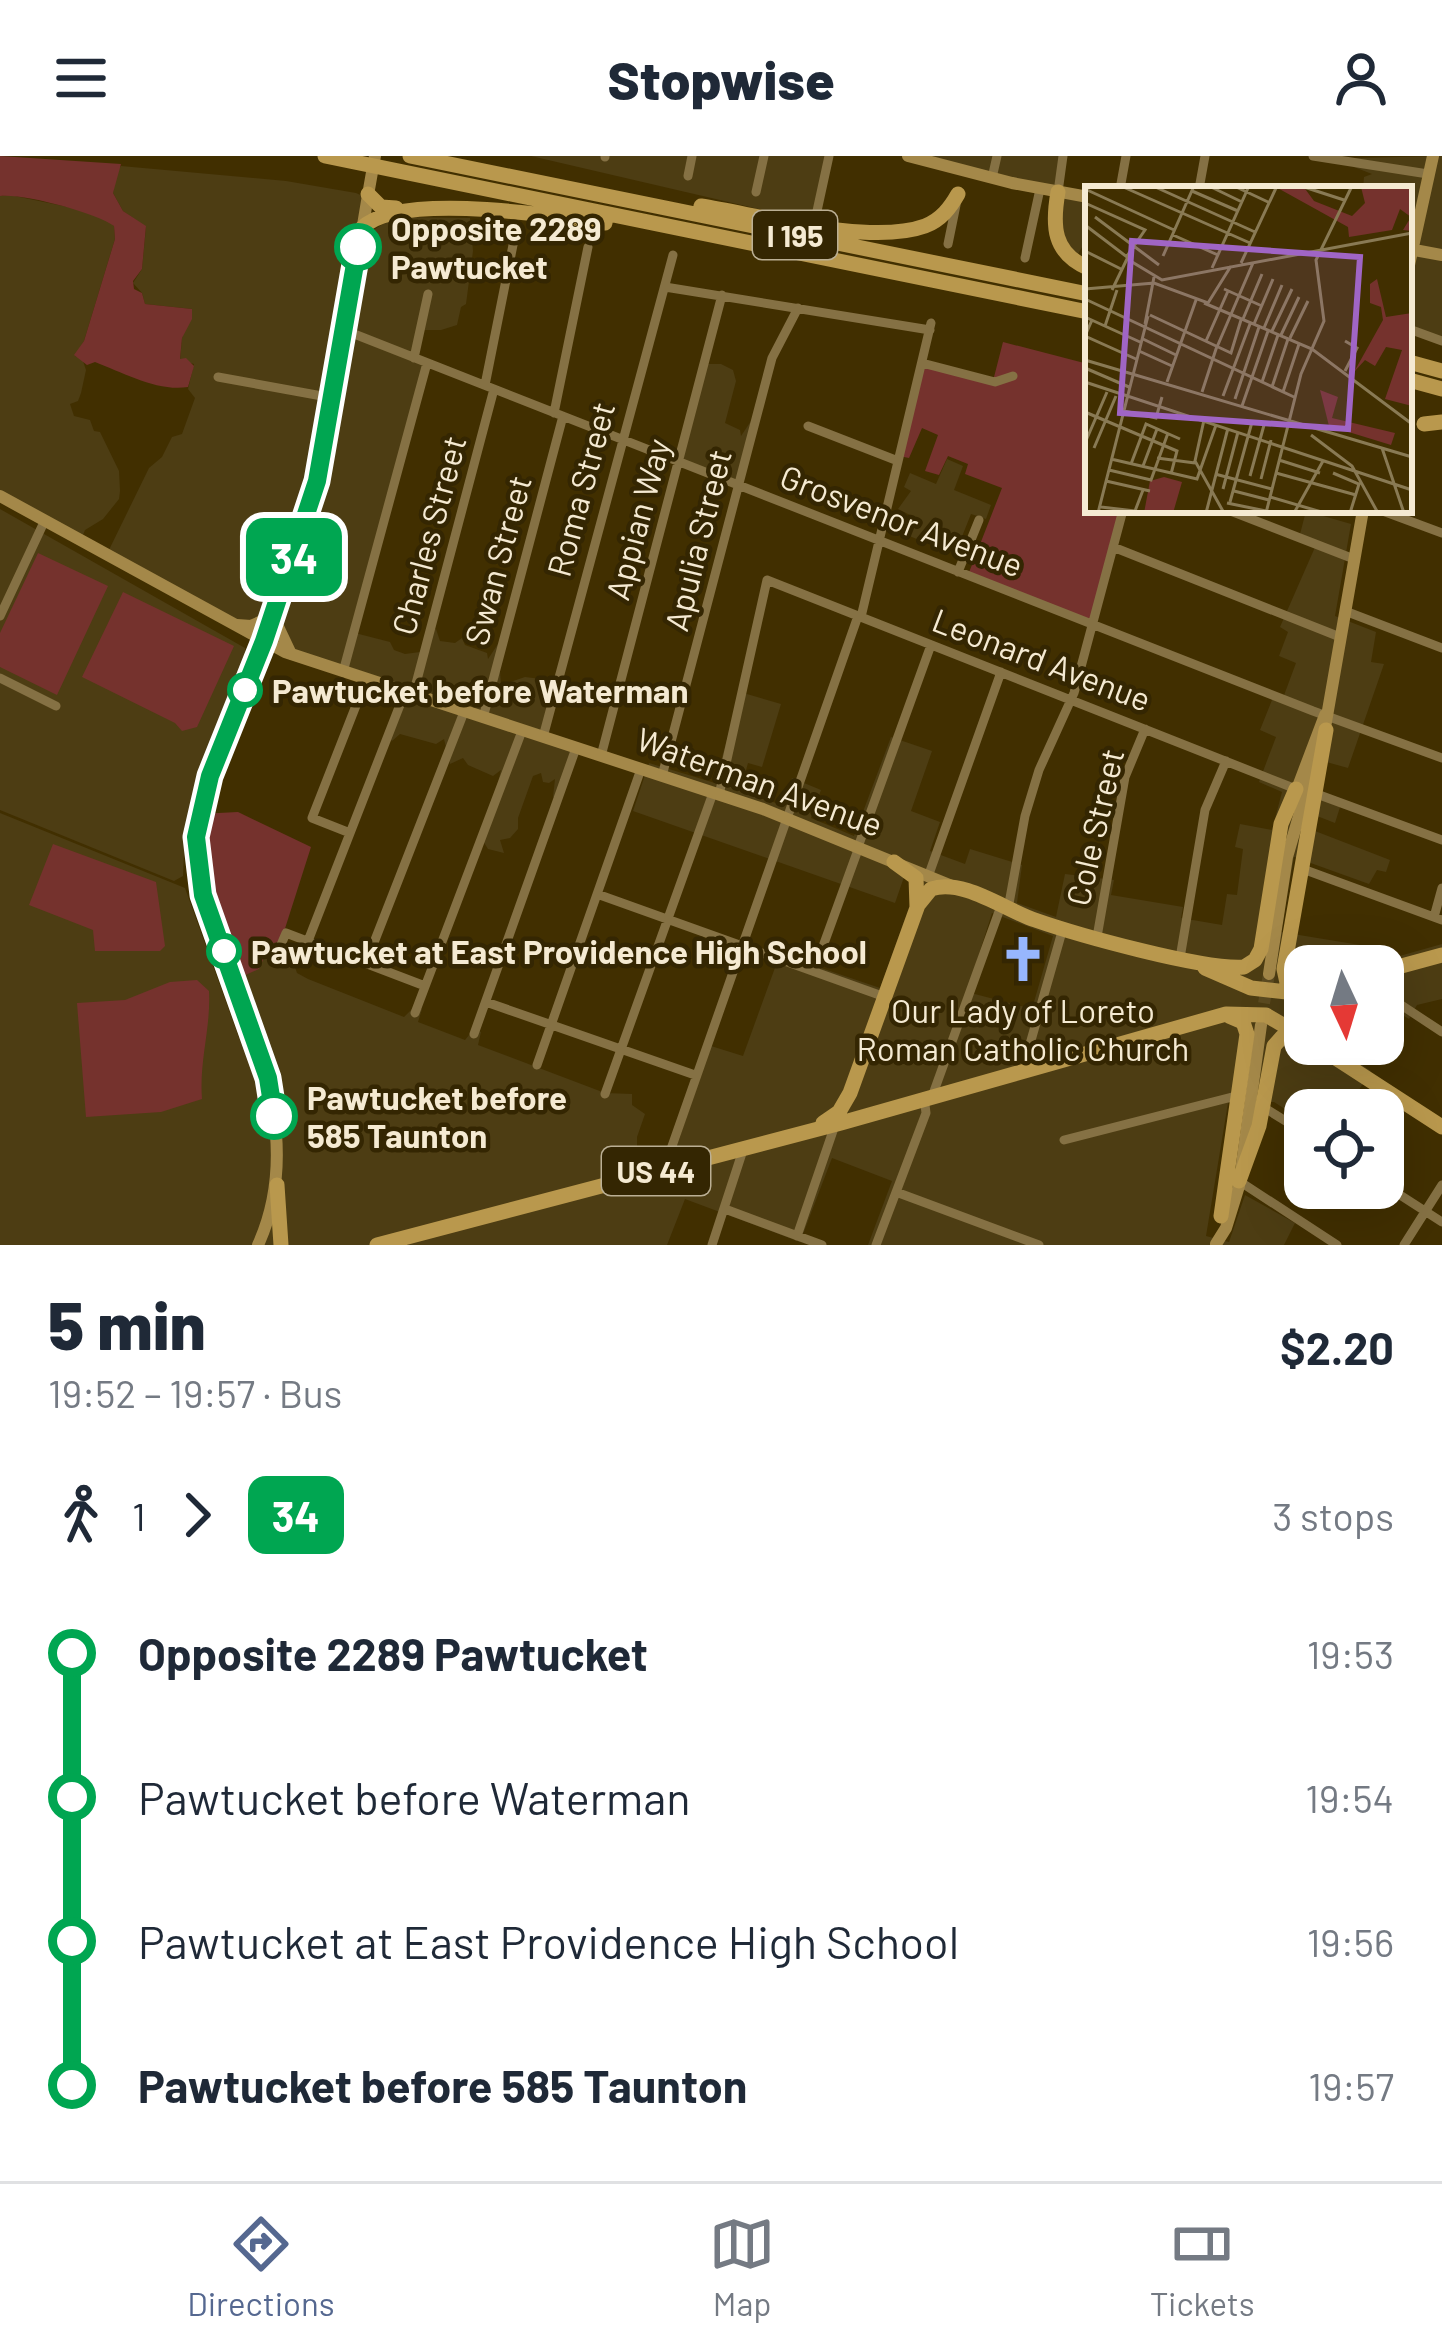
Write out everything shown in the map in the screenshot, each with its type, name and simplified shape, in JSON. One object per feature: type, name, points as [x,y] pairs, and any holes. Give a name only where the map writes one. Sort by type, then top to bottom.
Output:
[{"type":"highway","points":[[305,156],[368,159]]},
{"type":"highway","name":"I 195","points":[[326,156],[368,159],[1085,314]]},
{"type":"highway","name":"I 195","points":[[410,156],[1085,293]]},
{"type":"highway","points":[[502,175],[855,230],[894,231],[927,225],[947,211],[958,194]]},
{"type":"highway","points":[[369,187],[381,207],[419,211]]},
{"type":"highway","points":[[1058,192],[1056,238],[1070,258],[1085,266]]},
{"type":"highway","points":[[362,228],[386,212],[524,212],[745,242]]},
{"type":"highway","points":[[1412,363],[1442,371]]},
{"type":"highway","points":[[1412,381],[1442,389]]},
{"type":"highway","points":[[1417,421],[1442,426]]},
{"type":"highway","points":[[1286,945],[1294,863],[1314,793],[1326,722]]},
{"type":"highway","points":[[1180,958],[1238,968],[1257,958],[1281,824],[1296,788]]},
{"type":"highway","points":[[894,862],[916,878],[917,907]]},
{"type":"highway","points":[[917,907],[933,888],[959,889]]},
{"type":"highway","name":"Waterman Avenue","points":[[959,889],[1063,928],[1180,958]]},
{"type":"highway","name":"US 44","points":[[809,1129],[839,1112],[860,1069],[917,907]]},
{"type":"highway","points":[[1404,965],[1442,955]]},
{"type":"highway","points":[[1180,958],[1258,990],[1284,991]]},
{"type":"highway","points":[[1215,973],[1232,994],[1230,1006],[1220,1016]]},
{"type":"highway","name":"US 44","points":[[377,1245],[835,1125],[1220,1016],[1257,1012],[1284,1026]]},
{"type":"highway","points":[[1220,1016],[1238,1018],[1246,1028],[1221,1216]]},
{"type":"highway","points":[[1239,1181],[1263,1107],[1276,1043],[1284,1037]]},
{"type":"highway","name":"US 44","points":[[1347,1065],[1440,1126]]},
{"type":"highway","points":[[860,1069],[858,1093],[867,1104],[924,1097]]},
{"type":"highway","points":[[277,1185],[281,1245]]},
{"type":"main road","points":[[908,156],[1085,196]]},
{"type":"main road","points":[[1412,245],[1432,156]]},
{"type":"main road","points":[[258,1245],[277,1185],[274,1116],[268,1078],[203,895],[197,824],[317,481],[369,187],[368,159]]},
{"type":"main road","points":[[958,194],[962,170]]},
{"type":"main road","points":[[1412,249],[1442,255]]},
{"type":"main road","name":"Waterman Avenue","points":[[0,496],[292,655],[786,818],[959,889]]},
{"type":"main road","points":[[1269,974],[1294,863],[1303,796],[1326,722],[1362,513]]},
{"type":"main road","points":[[232,625],[251,626],[273,616]]},
{"type":"main road","points":[[273,616],[292,655]]},
{"type":"main road","points":[[1294,863],[1296,788],[1317,728],[1326,722]]},
{"type":"main road","points":[[1216,1245],[1226,1228],[1239,1181],[1261,1025]]},
{"type":"main road","points":[[1216,1245],[1245,1122]]},
{"type":"street","points":[[688,176],[692,156]]},
{"type":"street","points":[[755,192],[764,156]]},
{"type":"street","points":[[817,211],[830,156]]},
{"type":"street","points":[[992,178],[997,156]]},
{"type":"street","points":[[1058,192],[1063,156]]},
{"type":"street","points":[[1121,186],[1126,156]]},
{"type":"street","points":[[1200,186],[1205,156]]},
{"type":"street","points":[[1313,156],[1428,174]]},
{"type":"street","points":[[1025,259],[1040,189]]},
{"type":"street","points":[[947,244],[958,194]]},
{"type":"street","name":"Charles Street","points":[[308,941],[409,693],[489,387],[517,225]]},
{"type":"street","name":"Swan Street","points":[[483,718],[559,414],[588,247]]},
{"type":"street","name":"Roma Street","points":[[543,737],[673,255]]},
{"type":"street","points":[[664,1169],[859,616],[931,326],[665,286]]},
{"type":"street","points":[[414,358],[428,294]]},
{"type":"street","name":"Appian Way","points":[[601,756],[722,295]]},
{"type":"street","name":"Apulia Street","points":[[662,776],[772,358],[798,308]]},
{"type":"street","name":"Grosvenor Avenue","points":[[344,330],[1092,624],[1326,722],[1442,758]]},
{"type":"street","points":[[1412,330],[1442,341]]},
{"type":"street","points":[[343,672],[427,363]]},
{"type":"street","points":[[922,363],[995,382],[1013,376]]},
{"type":"street","points":[[218,377],[333,398]]},
{"type":"street","points":[[808,426],[898,461]]},
{"type":"street","points":[[876,1245],[926,1113],[924,1097],[1005,908],[1025,816],[1069,699],[1122,513]]},
{"type":"street","points":[[1236,513],[1354,559]]},
{"type":"street","points":[[1388,513],[1442,533]]},
{"type":"street","points":[[0,616],[45,520]]},
{"type":"street","points":[[958,572],[979,520]]},
{"type":"street","points":[[1113,547],[1340,637]]},
{"type":"street","name":"Leonard Avenue","points":[[716,794],[767,580],[1296,788]]},
{"type":"street","points":[[1345,611],[1442,648]]},
{"type":"street","points":[[814,971],[931,645]]},
{"type":"street","points":[[928,874],[1001,672]]},
{"type":"street","points":[[0,678],[56,706]]},
{"type":"street","points":[[350,833],[312,818],[366,680]]},
{"type":"street","points":[[366,963],[464,712]]},
{"type":"street","name":"Cole Street","points":[[1097,937],[1125,777],[1145,729]]},
{"type":"street","points":[[415,1012],[522,730]]},
{"type":"street","points":[[474,1034],[576,748]]},
{"type":"street","points":[[1180,958],[1205,810],[1226,761]]},
{"type":"street","points":[[537,1065],[640,769]]},
{"type":"street","points":[[1314,793],[1442,840]]},
{"type":"street","points":[[605,1094],[716,794]]},
{"type":"street","points":[[1294,863],[1438,919],[1442,888]]},
{"type":"street","points":[[596,894],[885,997]]},
{"type":"street","points":[[1038,1066],[1028,1051],[1063,928]]},
{"type":"street","points":[[274,961],[286,933],[425,986]]},
{"type":"street","points":[[486,1001],[695,1076]]},
{"type":"street","points":[[1404,1007],[1442,1032]]},
{"type":"street","points":[[1064,1140],[1236,1096]]},
{"type":"street","points":[[1263,1107],[1284,1120]]},
{"type":"street","points":[[797,1236],[835,1125]]},
{"type":"street","points":[[712,1245],[744,1147]]},
{"type":"street","points":[[1239,1181],[1337,1245]]},
{"type":"street","points":[[1404,1245],[1442,1185]]},
{"type":"street","points":[[896,1192],[1040,1245]]},
{"type":"street","points":[[1404,1198],[1442,1222]]},
{"type":"street","points":[[725,1209],[822,1245]]},
{"type":"shaded area","points":[[0,156],[121,164],[113,193],[123,211],[146,226],[142,269],[133,281],[134,289],[142,293],[145,304],[192,309],[180,359],[194,366],[188,387],[153,384],[95,362],[87,365],[74,355],[84,341],[115,239],[114,226],[59,205],[0,196]]},
{"type":"shaded area","points":[[531,156],[830,156],[815,222]]},
{"type":"shaded area","points":[[917,156],[1063,156],[1060,190],[1085,194],[1085,242],[1078,254],[1063,248],[1059,190]]},
{"type":"shaded area","points":[[1442,156],[1442,339],[1412,327],[1412,186],[1363,186],[1364,177],[1372,174],[1354,167],[1356,158]]},
{"type":"shaded area","points":[[121,166],[286,181],[356,193],[367,198],[362,231],[372,231],[394,217],[470,218],[473,251],[466,304],[457,325],[422,330],[416,356],[428,362],[355,633],[390,642],[394,650],[405,654],[420,652],[436,629],[440,641],[455,643],[462,638],[465,645],[487,653],[488,659],[498,644],[501,685],[525,677],[541,679],[554,695],[545,736],[577,747],[559,796],[553,797],[555,779],[549,783],[543,782],[541,773],[533,776],[518,829],[500,840],[504,853],[488,849],[483,841],[501,770],[493,776],[463,758],[450,764],[444,739],[436,744],[400,734],[392,741],[388,737],[404,691],[265,649],[107,554],[149,468],[162,457],[172,437],[182,434],[195,398],[188,389],[194,364],[180,360],[192,309],[145,304],[133,283],[142,269],[146,227],[123,211],[113,193]]},
{"type":"shaded area","points":[[0,196],[105,217],[114,226],[115,239],[84,341],[75,356],[82,358],[86,370],[81,393],[70,404],[74,416],[90,420],[94,431],[100,432],[119,471],[120,491],[119,499],[103,519],[85,530],[81,540],[0,497]]},
{"type":"shaded area","points":[[1003,342],[1085,363],[1085,513],[1123,513],[1093,623],[968,575],[1002,488],[965,474],[968,464],[948,456],[939,475],[925,471],[938,435],[922,428],[909,458],[899,456],[922,362],[993,381]]},
{"type":"shaded area","points":[[707,364],[733,370],[736,381],[725,423],[740,430],[741,436],[751,421],[740,482],[681,460]]},
{"type":"shaded area","points":[[947,459],[963,466],[954,490],[991,505],[986,519],[971,514],[955,554],[934,545],[938,535],[925,529],[919,540],[900,532],[910,515],[898,509],[911,491],[904,487],[910,473],[936,484]]},
{"type":"shaded area","points":[[0,509],[245,648],[245,669],[194,787],[185,829],[183,876],[174,881],[0,810]]},
{"type":"shaded area","points":[[1305,513],[1351,524],[1335,616],[1376,632],[1371,662],[1384,664],[1348,768],[1312,758],[1302,790],[1341,804],[1335,823],[1317,816],[1315,831],[1390,860],[1386,872],[1377,870],[1369,884],[1294,857],[1281,932],[1360,945],[1284,945],[1284,1065],[1362,1065],[1371,1071],[1359,1089],[1284,1089],[1284,1108],[1274,1102],[1228,1103],[1206,1236],[1229,1242],[1245,1195],[1295,1223],[1284,1245],[868,1245],[892,1181],[832,1158],[800,1242],[685,1199],[667,1245],[0,1245],[0,813],[185,888],[239,1038],[246,1022],[232,981],[259,965],[269,943],[284,941],[297,958],[293,961],[297,973],[308,979],[404,1017],[415,1006],[422,1009],[418,1022],[465,1040],[474,1029],[481,1032],[478,1045],[605,1093],[632,1094],[632,1105],[645,1114],[637,1137],[637,1159],[628,1166],[641,1167],[673,1157],[711,1046],[743,1056],[780,954],[880,988],[912,899],[909,880],[904,877],[895,903],[633,811],[649,763],[715,783],[740,692],[781,704],[762,767],[748,763],[740,792],[783,805],[792,778],[821,790],[811,818],[854,836],[891,737],[932,751],[911,811],[940,822],[930,851],[965,864],[970,849],[1022,865],[1017,903],[1056,917],[1065,874],[1114,880],[1111,895],[1183,907],[1181,918],[1222,925],[1227,894],[1237,895],[1243,849],[1235,847],[1240,824],[1272,830],[1282,792],[1259,782],[1276,737],[1260,730],[1274,695],[1283,698],[1296,663],[1279,656],[1288,632],[1280,627],[1316,545],[1299,538]],"holes":[[[992,913],[1053,936],[1032,1009],[967,992]]]},
{"type":"shaded area","points":[[38,553],[108,586],[57,695],[0,667],[0,633]]},
{"type":"shaded area","points":[[123,592],[234,646],[197,727],[182,731],[175,723],[82,677]]},
{"type":"shaded area","points":[[238,812],[311,847],[281,941],[270,944],[259,969],[232,981],[197,877],[199,814]]},
{"type":"shaded area","points":[[53,844],[156,882],[165,946],[160,951],[95,951],[93,930],[29,905]]},
{"type":"shaded area","points":[[1442,944],[1442,999],[1417,1005],[1409,1019],[1404,1016],[1404,955]]},
{"type":"shaded area","points":[[197,980],[209,991],[202,1099],[161,1112],[86,1117],[77,1003],[125,1000],[170,982]]},
{"type":"tunnel","points":[[1261,1021],[1269,974]]},
{"type":"bus line","name":"34","points":[[274,1116],[268,1078],[203,895],[197,868],[197,824],[210,776],[294,560],[317,481],[358,247]]},
{"type":"place","name":"Opposite 2289 Pawtucket","points":[[358,247]]},
{"type":"place","name":"Pawtucket before Waterman","points":[[245,690]]},
{"type":"place","name":"Pawtucket at East Providence High School","points":[[224,951]]},
{"type":"place","name":"Our Lady of Loreto Roman Catholic Church","points":[[1023,959]]},
{"type":"place","name":"Pawtucket before 585 Taunton","points":[[274,1116]]}]
